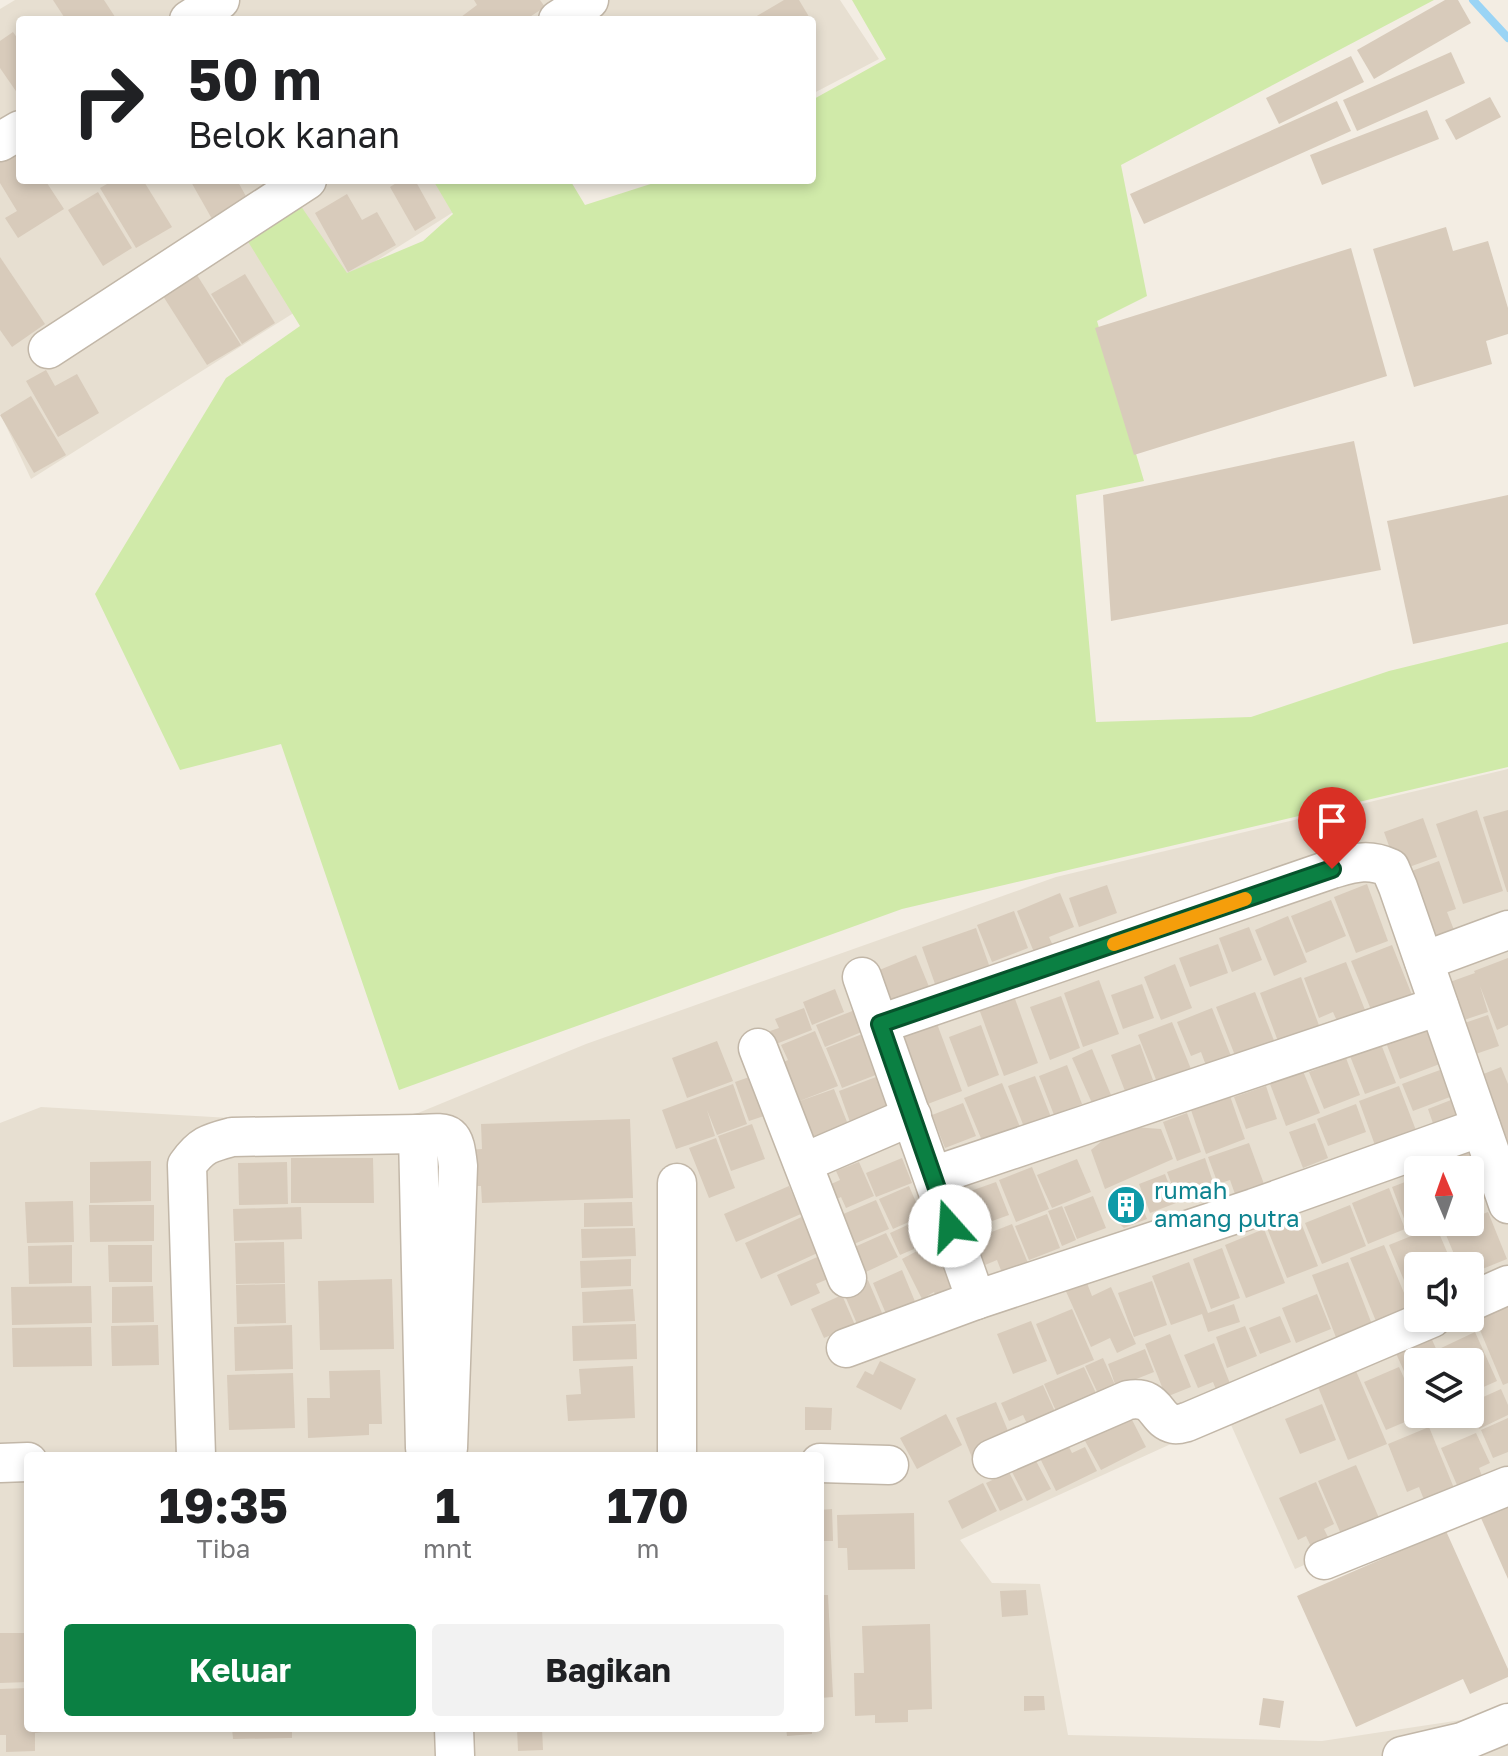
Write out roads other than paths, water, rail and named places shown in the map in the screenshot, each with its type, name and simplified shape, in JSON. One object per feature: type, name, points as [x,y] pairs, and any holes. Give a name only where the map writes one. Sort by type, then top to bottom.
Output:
[{"type":"street","points":[[195,16],[220,0]]},
{"type":"street","points":[[564,16],[589,0]]},
{"type":"street","points":[[48,349],[301,184]]},
{"type":"street","points":[[880,1024],[1357,862],[1377,862],[1390,868],[1481,1127],[1505,1184]]},
{"type":"street","points":[[1424,961],[1508,930]]},
{"type":"street","points":[[862,977],[976,1300]]},
{"type":"street","points":[[933,1176],[1439,1006]]},
{"type":"street","points":[[758,1048],[847,1278]]},
{"type":"street","points":[[803,1163],[912,1116]]},
{"type":"street","points":[[846,1348],[976,1300],[1254,1208],[1481,1127]]},
{"type":"street","points":[[196,1452],[187,1165],[197,1150],[232,1137],[418,1134],[437,1452]]},
{"type":"street","points":[[677,1183],[677,1452]]},
{"type":"street","points":[[1484,1296],[1508,1285]]},
{"type":"street","points":[[992,1459],[1128,1400],[1144,1400],[1155,1407],[1165,1420],[1174,1424],[1187,1422],[1404,1330]]},
{"type":"street","points":[[0,1463],[24,1462]]},
{"type":"street","points":[[824,1463],[889,1465]]},
{"type":"street","points":[[1324,1560],[1508,1486]]},
{"type":"street","points":[[1402,1756],[1462,1742],[1508,1723]]},
{"type":"street","points":[[430,1732],[430,1756]]},
{"type":"street","points":[[454,1732],[455,1756]]},
{"type":"waterway","points":[[1473,0],[1508,38]]},
{"type":"place","name":"rumah amang putra","points":[[1126,1205]]}]
